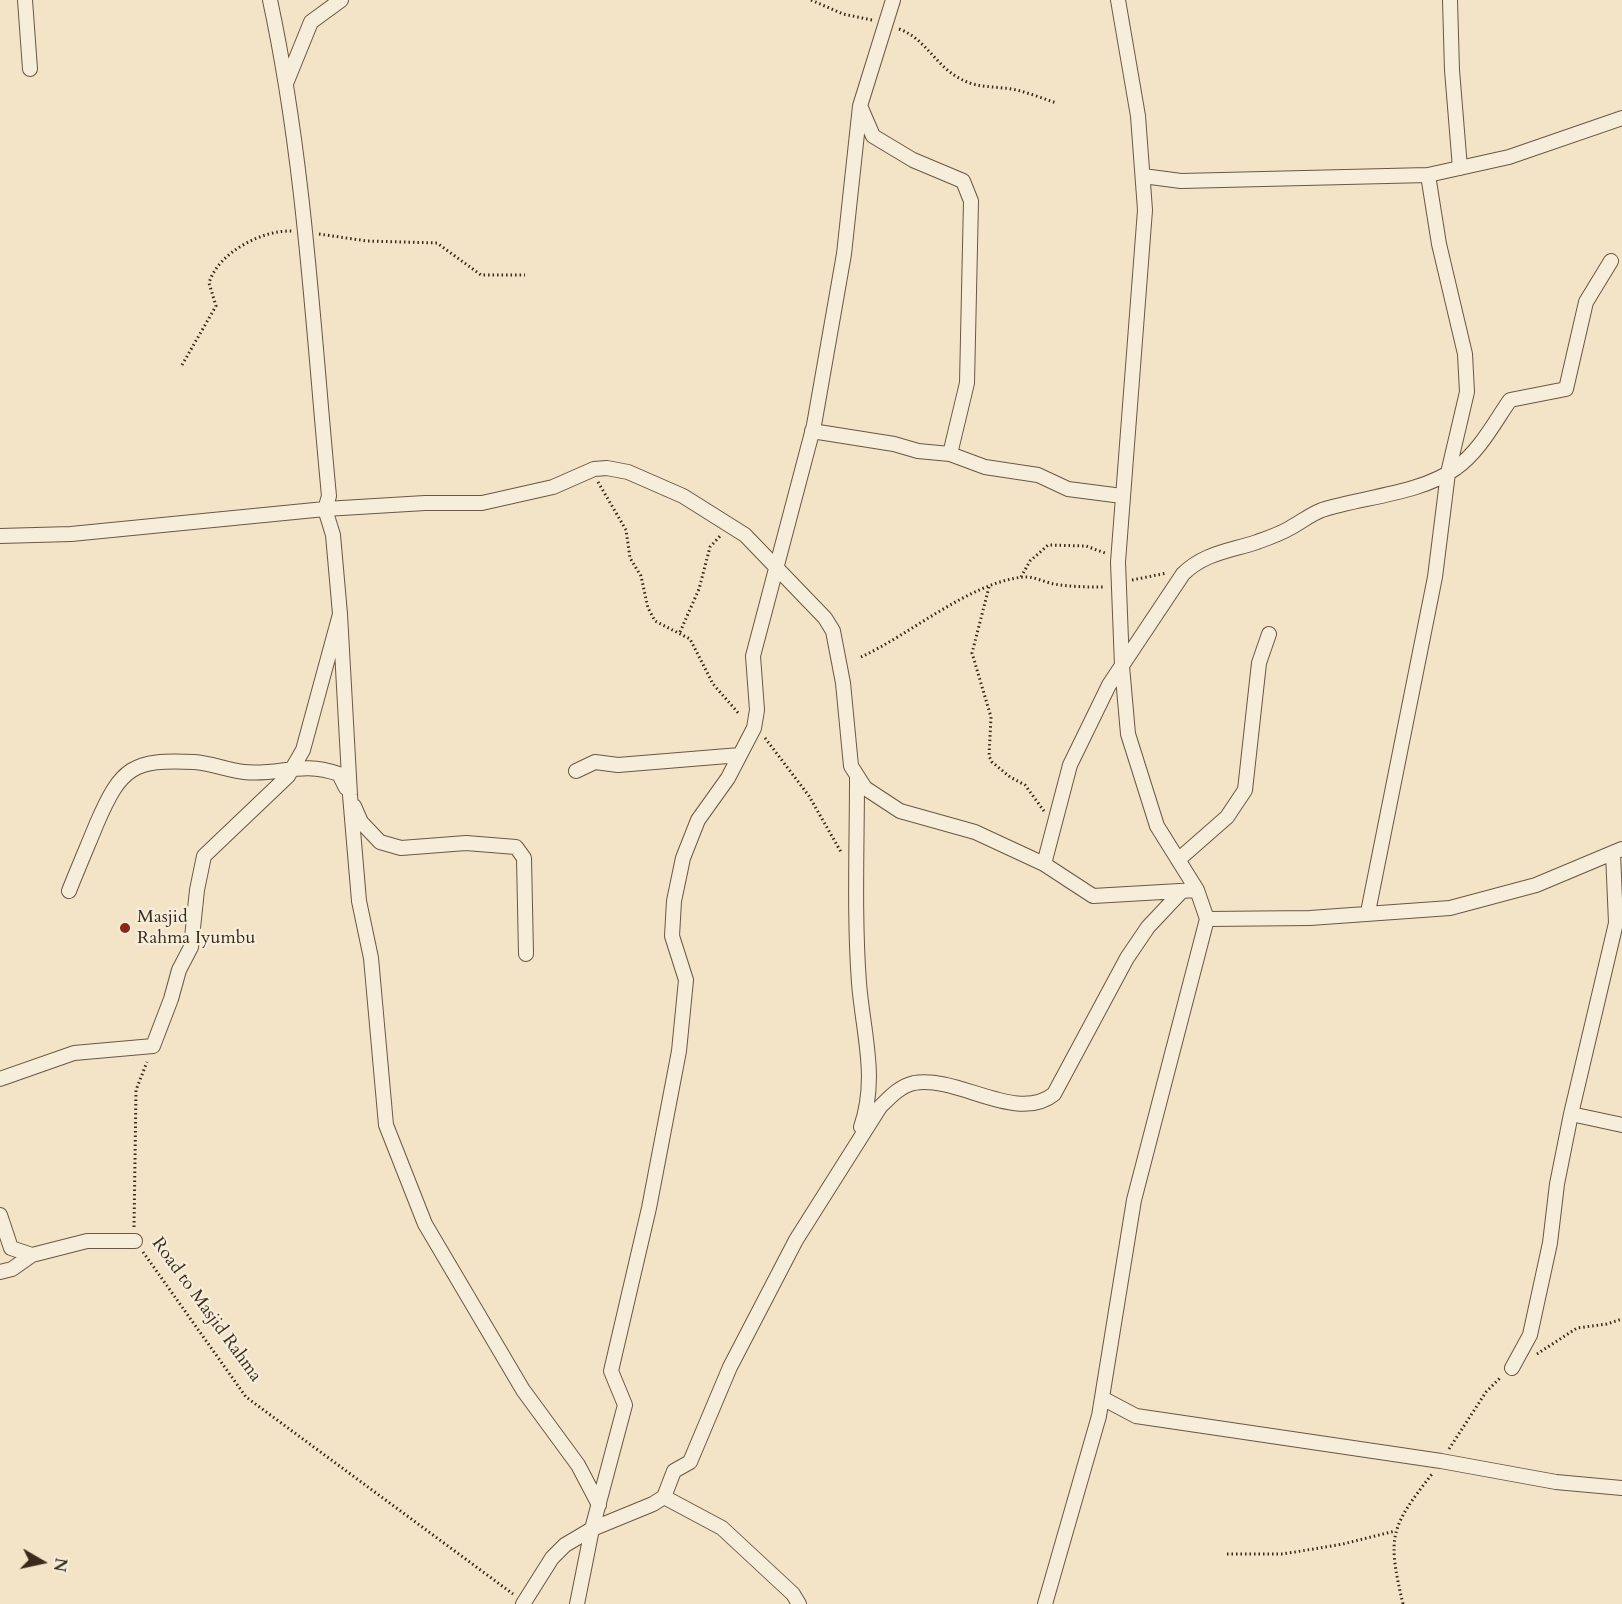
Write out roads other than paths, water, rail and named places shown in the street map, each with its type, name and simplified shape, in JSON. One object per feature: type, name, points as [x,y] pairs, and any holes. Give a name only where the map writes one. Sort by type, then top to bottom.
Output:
[{"type":"street","points":[[25,0],[30,69]]},
{"type":"street","points":[[270,0],[287,81],[304,232],[329,496],[325,509],[333,535],[340,614],[350,795],[359,901],[371,958],[386,1125],[425,1224],[523,1390],[578,1465],[599,1505]]},
{"type":"street","points":[[287,81],[311,22],[341,0]]},
{"type":"street","points":[[577,1604],[592,1529],[625,1404],[611,1371],[649,1208],[678,1051],[686,980],[672,936],[674,901],[683,858],[698,820],[728,778],[754,728],[757,710],[753,656],[812,431],[844,254],[860,106],[893,0]]},
{"type":"street","points":[[1045,1604],[1102,1398],[1134,1200],[1207,919],[1197,890],[1157,826],[1128,734],[1122,666],[1118,562],[1145,210],[1138,116],[1118,0]]},
{"type":"street","points":[[1450,0],[1452,70],[1460,168]]},
{"type":"street","points":[[860,106],[873,135],[913,160],[963,181],[970,201],[967,383],[950,453]]},
{"type":"street","points":[[1143,176],[1181,182],[1428,175],[1509,157],[1622,118]]},
{"type":"street","points":[[1368,912],[1435,577],[1448,473],[1467,392],[1465,354],[1439,244],[1428,175]]},
{"type":"street","points":[[1044,864],[1070,765],[1109,685],[1145,634],[1171,587],[1187,570],[1211,554],[1255,543],[1288,530],[1318,511],[1383,497],[1448,473],[1472,453],[1510,400],[1566,389],[1586,303],[1611,261]]},
{"type":"street","points":[[812,431],[894,444],[918,451],[950,453],[985,467],[1038,475],[1068,489],[1122,496]]},
{"type":"street","points":[[0,536],[71,534],[325,509],[425,503],[482,503],[553,487],[594,469],[607,468],[628,472],[683,496],[745,535],[825,618],[833,631],[843,682],[852,766],[856,777],[859,983],[870,1064],[867,1110],[855,1144]]},
{"type":"street","points":[[0,1079],[74,1053],[153,1046],[171,999],[179,970],[191,947],[197,890],[204,856],[261,805],[294,767],[303,750],[340,614]]},
{"type":"street","points":[[1178,860],[1227,817],[1245,790],[1259,663],[1269,634]]},
{"type":"street","points":[[576,771],[595,762],[618,765],[740,755]]},
{"type":"street","points":[[69,891],[109,795],[118,780],[134,769],[157,761],[198,762],[245,772],[274,771],[294,767],[325,769],[339,774],[361,822],[380,842],[401,848],[466,843],[516,847],[524,858],[526,954]]},
{"type":"street","points":[[856,777],[865,788],[900,811],[975,832],[1044,864],[1093,896],[1197,890]]},
{"type":"street","points":[[1207,919],[1310,918],[1460,906],[1536,885],[1617,851],[1616,923],[1571,1114],[1557,1184],[1550,1243],[1530,1335],[1512,1368]]},
{"type":"street","points":[[524,1603],[552,1558],[565,1545],[592,1529],[653,1504],[664,1497],[674,1472],[690,1462],[730,1367],[796,1240],[880,1107],[897,1090],[914,1083],[934,1083],[1028,1106],[1046,1101],[1054,1094],[1127,958],[1148,927],[1181,892]]},
{"type":"street","points":[[1571,1114],[1622,1125]]},
{"type":"street","points":[[0,1215],[11,1248],[33,1255]]},
{"type":"street","points":[[0,1272],[12,1269],[33,1255],[87,1241],[135,1241]]},
{"type":"street","points":[[1102,1398],[1137,1416],[1441,1461],[1556,1482],[1622,1488]]},
{"type":"street","points":[[664,1497],[722,1528],[793,1594],[800,1604]]},
{"type":"place","name":"Masjid Rahma Iyumbu","points":[[125,928]]}]
